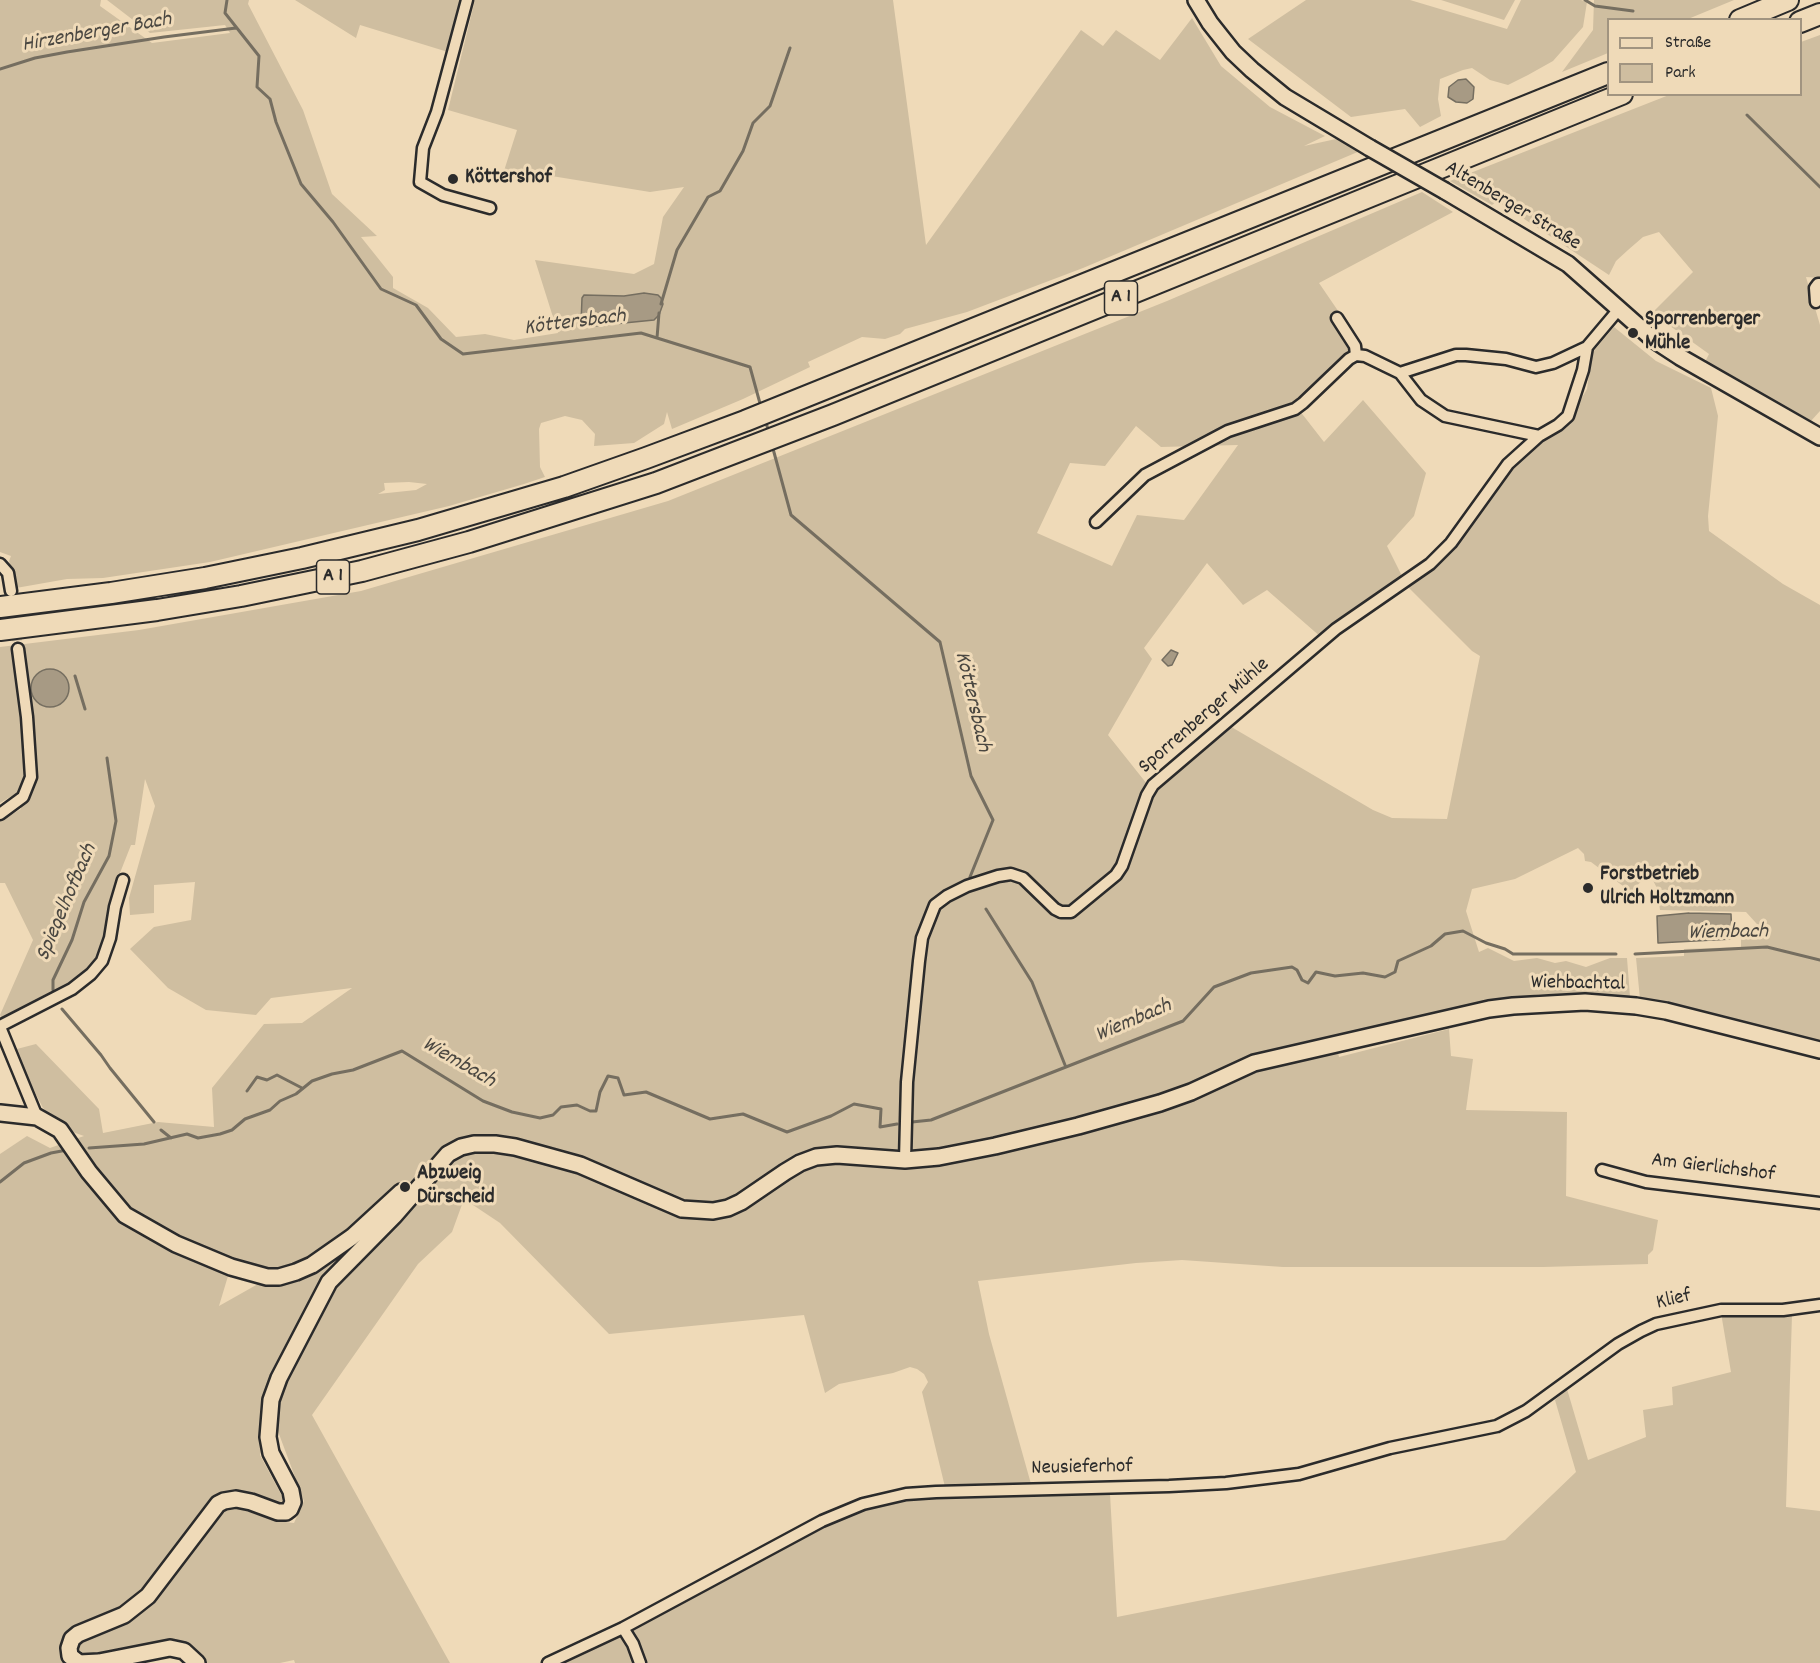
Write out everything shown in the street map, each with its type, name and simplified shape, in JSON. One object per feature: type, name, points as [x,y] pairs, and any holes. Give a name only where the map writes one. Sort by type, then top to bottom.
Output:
[{"type":"highway","points":[[1745,18],[1788,0]]},
{"type":"highway","points":[[1802,21],[1820,14]]},
{"type":"highway","name":"A 1","points":[[6,599],[111,593],[181,582],[321,554],[472,515],[646,458],[825,389],[1607,73]]},
{"type":"highway","name":"A 1","points":[[0,630],[157,610],[241,596],[352,573],[469,542],[656,483],[834,415],[1617,96]]},
{"type":"main road","name":"Altenberger Straße","points":[[1196,0],[1210,23],[1233,52],[1285,97],[1568,264],[1654,340],[1820,437]]},
{"type":"main road","name":"Wiehbachtal","points":[[197,1663],[189,1654],[175,1648],[99,1662],[79,1663],[70,1656],[69,1648],[72,1639],[78,1634],[124,1615],[148,1596],[218,1504],[236,1499],[278,1512],[286,1512],[290,1509],[293,1502],[291,1491],[271,1453],[268,1437],[271,1400],[279,1378],[329,1282],[448,1154],[460,1148],[474,1144],[495,1144],[548,1155],[624,1182],[682,1209],[697,1211],[728,1208],[741,1202],[800,1163],[816,1157],[837,1155],[905,1160],[984,1149],[1078,1126],[1180,1095],[1254,1063],[1489,1009],[1536,1003],[1585,1002],[1625,1005],[1666,1011],[1820,1050]]},
{"type":"main road","points":[[0,1113],[37,1117],[60,1130],[89,1172],[125,1215],[176,1244],[231,1267],[267,1277],[279,1277],[312,1265],[352,1237],[401,1192],[408,1192],[412,1195]]},
{"type":"street","points":[[467,0],[437,112],[423,148],[420,183],[443,195],[490,208]]},
{"type":"street","points":[[1816,302],[1815,288],[1820,284]]},
{"type":"street","name":"Sporrenberger Mühle","points":[[1400,373],[1456,355],[1506,359],[1530,366],[1542,366],[1587,347],[1619,309]]},
{"type":"street","points":[[1337,318],[1355,346],[1356,355]]},
{"type":"street","name":"Sporrenberger Mühle","points":[[905,1160],[908,1082],[919,961],[922,938],[935,905],[967,886],[1011,874],[1023,878],[1055,909],[1066,913],[1077,908],[1120,869],[1147,795],[1153,785],[1336,629],[1409,580],[1442,553],[1499,475],[1539,436],[1568,416],[1583,370],[1587,347]]},
{"type":"street","points":[[1096,522],[1145,475],[1228,431],[1295,409],[1356,355],[1365,356],[1400,373],[1421,400],[1446,416],[1539,436]]},
{"type":"street","points":[[0,564],[8,573],[6,599]]},
{"type":"street","points":[[0,814],[23,797],[31,777],[27,717],[18,649]]},
{"type":"street","points":[[37,1117],[0,1027],[72,989],[91,974],[102,961],[110,938],[115,907],[123,880]]},
{"type":"street","name":"Am Gierlichshof","points":[[1602,1170],[1646,1182],[1820,1203]]},
{"type":"street","name":"Klief","points":[[1556,1390],[1618,1344],[1656,1324],[1722,1310],[1782,1310],[1820,1305]]},
{"type":"street","name":"Neusieferhof","points":[[548,1663],[623,1628],[822,1521],[845,1510],[880,1499],[936,1492],[1168,1486],[1282,1477],[1324,1468],[1390,1448],[1497,1426],[1526,1411],[1556,1390]]},
{"type":"street","points":[[623,1628],[633,1644],[640,1663]]},
{"type":"green space","points":[[0,0],[101,0],[100,6],[152,43],[230,33],[225,25],[150,33],[107,0],[249,0],[248,4],[303,110],[332,194],[377,236],[361,237],[393,277],[393,288],[428,308],[456,337],[485,334],[514,340],[558,333],[535,260],[634,274],[654,264],[663,217],[684,187],[650,192],[527,172],[503,174],[517,130],[448,110],[475,0],[893,0],[926,245],[1081,30],[1103,46],[1116,30],[1160,60],[1192,18],[1221,66],[1270,107],[1325,136],[1304,146],[1336,139],[1360,151],[1083,268],[967,312],[905,329],[900,334],[885,339],[862,337],[808,362],[810,367],[672,429],[667,412],[664,424],[634,443],[594,446],[595,434],[582,420],[565,416],[541,423],[539,429],[540,467],[545,477],[524,484],[449,506],[210,562],[103,578],[67,579],[16,588],[9,561],[11,556],[0,552]],"holes":[[[644,293],[661,298],[663,304],[659,314],[596,295],[624,296]],[[384,483],[427,484],[416,490],[378,494],[385,490]]]},
{"type":"green space","points":[[295,0],[463,0],[448,52],[360,25],[356,38]]},
{"type":"green space","points":[[1306,0],[1410,0],[1507,29],[1521,0],[1581,0],[1587,2],[1583,27],[1553,61],[1508,85],[1490,80],[1472,68],[1440,79],[1438,99],[1441,116],[1420,127],[1405,109],[1351,117],[1248,39]]},
{"type":"green space","points":[[1441,0],[1515,0],[1504,20]]},
{"type":"green space","points":[[1594,0],[1734,0],[1690,18],[1607,18],[1607,53],[1562,72],[1593,30]]},
{"type":"green space","points":[[1820,35],[1820,278],[1806,277],[1820,325],[1820,411],[1810,422],[1705,362],[1709,354],[1652,313],[1693,272],[1659,232],[1643,237],[1616,261],[1609,275],[1497,201],[1492,205],[1450,181],[1666,96],[1802,96],[1802,42]]},
{"type":"green space","points":[[1422,192],[1453,212],[1319,283],[1358,340],[1296,406],[1324,442],[1363,400],[1426,473],[1414,516],[1387,546],[1404,580],[1322,638],[1267,590],[1243,605],[1207,563],[1144,648],[1152,659],[1108,735],[1147,784],[1122,857],[1108,877],[1071,908],[1065,910],[1071,915],[1124,871],[1154,789],[1228,725],[1373,810],[1392,818],[1447,819],[1480,656],[1472,651],[1407,586],[1455,546],[1493,490],[1535,446],[1572,415],[1587,389],[1592,353],[1614,327],[1656,361],[1711,388],[1718,416],[1708,516],[1709,531],[1783,584],[1820,605],[1820,1041],[1640,999],[1636,958],[1684,956],[1684,949],[1741,947],[1741,935],[1766,934],[1746,912],[1660,910],[1657,888],[1649,873],[1631,892],[1591,862],[1585,861],[1584,854],[1578,848],[1515,879],[1472,889],[1466,911],[1479,952],[1488,948],[1514,961],[1537,958],[1555,963],[1566,961],[1586,967],[1610,958],[1627,958],[1630,997],[1539,994],[1334,1035],[1339,1057],[1449,1029],[1451,1056],[1473,1059],[1466,1110],[1567,1112],[1566,1196],[1658,1220],[1653,1250],[1648,1255],[1648,1264],[1543,1267],[1283,1267],[1182,1260],[978,1281],[989,1334],[1031,1484],[945,1487],[922,1392],[928,1382],[924,1374],[917,1369],[910,1367],[893,1373],[839,1384],[825,1393],[804,1315],[609,1334],[500,1223],[464,1199],[452,1232],[418,1264],[312,1415],[450,1663],[295,1663],[294,1660],[280,1663],[203,1663],[201,1657],[179,1642],[89,1657],[86,1663],[0,1663],[0,1154],[27,1136],[50,1148],[84,1136],[64,1129],[43,1108],[13,1050],[36,1044],[99,1109],[103,1133],[158,1122],[214,1127],[212,1088],[264,1024],[302,1023],[352,988],[271,998],[256,1015],[206,1010],[168,988],[130,949],[154,927],[191,920],[195,882],[154,885],[154,913],[130,915],[129,898],[155,806],[145,779],[135,845],[131,845],[118,878],[99,958],[70,986],[3,1021],[0,1015],[33,940],[5,883],[0,883],[0,821],[21,809],[22,790],[0,803],[0,647],[139,630],[361,591],[668,501],[1167,301]],"holes":[[[1136,426],[1161,447],[1238,445],[1184,520],[1137,515],[1112,566],[1037,533],[1070,463],[1105,466]],[[150,1226],[255,1271],[273,1274],[290,1271],[292,1280],[258,1284],[219,1306],[231,1266],[172,1249]],[[273,1418],[304,1501],[294,1523],[275,1521],[233,1506],[253,1496],[281,1504],[283,1498],[260,1455]]]},
{"type":"green space","points":[[1721,1313],[1792,1315],[1786,1507],[1820,1511],[1820,1663],[644,1663],[633,1630],[718,1578],[822,1521],[881,1502],[937,1494],[1110,1494],[1117,1617],[1505,1540],[1576,1472],[1555,1400],[1567,1389],[1588,1460],[1646,1437],[1643,1410],[1673,1405],[1672,1387],[1731,1372]]},
{"type":"green space","points":[[620,1636],[630,1644],[637,1663],[556,1663],[609,1637]]},
{"type":"water","points":[[1466,79],[1474,87],[1473,99],[1467,103],[1456,102],[1448,97],[1449,87],[1458,80]]},
{"type":"water","points":[[644,293],[658,295],[661,298],[663,304],[659,315],[654,320],[584,327],[581,324],[584,295],[624,296]]},
{"type":"water","points":[[1171,650],[1178,653],[1172,665],[1168,666],[1162,660]]},
{"type":"water","points":[[50,669],[63,675],[69,688],[63,701],[50,707],[37,701],[31,688],[37,675]]},
{"type":"water","points":[[1689,913],[1731,914],[1732,939],[1658,943],[1657,916]]},
{"type":"waterway","name":"Köttersbach","points":[[227,0],[225,13],[259,56],[257,87],[270,99],[276,122],[301,184],[333,222],[381,289],[416,305],[441,339],[463,354],[641,333],[750,367],[761,407]]},
{"type":"waterway","points":[[1585,0],[1595,6],[1633,11]]},
{"type":"waterway","name":"Hirzenberger Bach","points":[[0,69],[35,58],[67,52],[236,28]]},
{"type":"waterway","points":[[661,304],[677,250],[708,197],[720,191],[743,151],[753,123],[770,106],[790,48]]},
{"type":"waterway","points":[[1747,115],[1820,187]]},
{"type":"waterway","points":[[657,338],[659,313]]},
{"type":"waterway","name":"Köttersbach","points":[[765,419],[769,433]]},
{"type":"waterway","name":"Köttersbach","points":[[772,445],[791,515],[940,642],[971,776],[993,820],[970,877]]},
{"type":"waterway","name":"Spiegelhofbach","points":[[75,676],[85,709]]},
{"type":"waterway","name":"Spiegelhofbach","points":[[53,990],[53,980],[72,940],[84,902],[109,856],[116,821],[107,758]]},
{"type":"waterway","name":"Köttersbach","points":[[986,909],[1032,982],[1065,1065]]},
{"type":"waterway","name":"Wiembach","points":[[912,1122],[931,1120],[1183,1021],[1214,987],[1251,973],[1292,967],[1297,970],[1302,980],[1308,983],[1316,972],[1335,976],[1363,973],[1385,977],[1395,972],[1398,961],[1431,946],[1445,934],[1463,931],[1513,954],[1616,954]]},
{"type":"waterway","name":"Wiembach","points":[[1635,954],[1767,947],[1820,960]]},
{"type":"waterway","name":"Spiegelhofbach","points":[[62,1009],[154,1122]]},
{"type":"waterway","name":"Wiembach","points":[[89,1148],[144,1144],[187,1134],[198,1138],[220,1134],[232,1130],[245,1119],[270,1110],[312,1081],[353,1070],[402,1051],[483,1101],[512,1112],[540,1118],[553,1115],[561,1107],[577,1105],[590,1111],[596,1111],[600,1092],[608,1076],[618,1078],[624,1095],[646,1092],[710,1119],[743,1114],[787,1132],[831,1116],[854,1104],[881,1109],[880,1127],[897,1124]]},
{"type":"waterway","points":[[247,1091],[257,1077],[267,1080],[277,1075],[302,1088]]},
{"type":"waterway","name":"Spiegelhofbach","points":[[161,1130],[171,1138]]},
{"type":"waterway","name":"Wiembach","points":[[0,1182],[24,1163],[67,1150]]},
{"type":"tunnel","points":[[13,601],[18,649]]},
{"type":"place","name":"Köttershof","points":[[453,179]]},
{"type":"place","name":"Sporrenberger Mühle","points":[[1633,333]]},
{"type":"place","name":"Forstbetrieb Ulrich Holtzmann","points":[[1588,888]]},
{"type":"place","name":"Abzweig Dürscheid","points":[[405,1187]]}]
